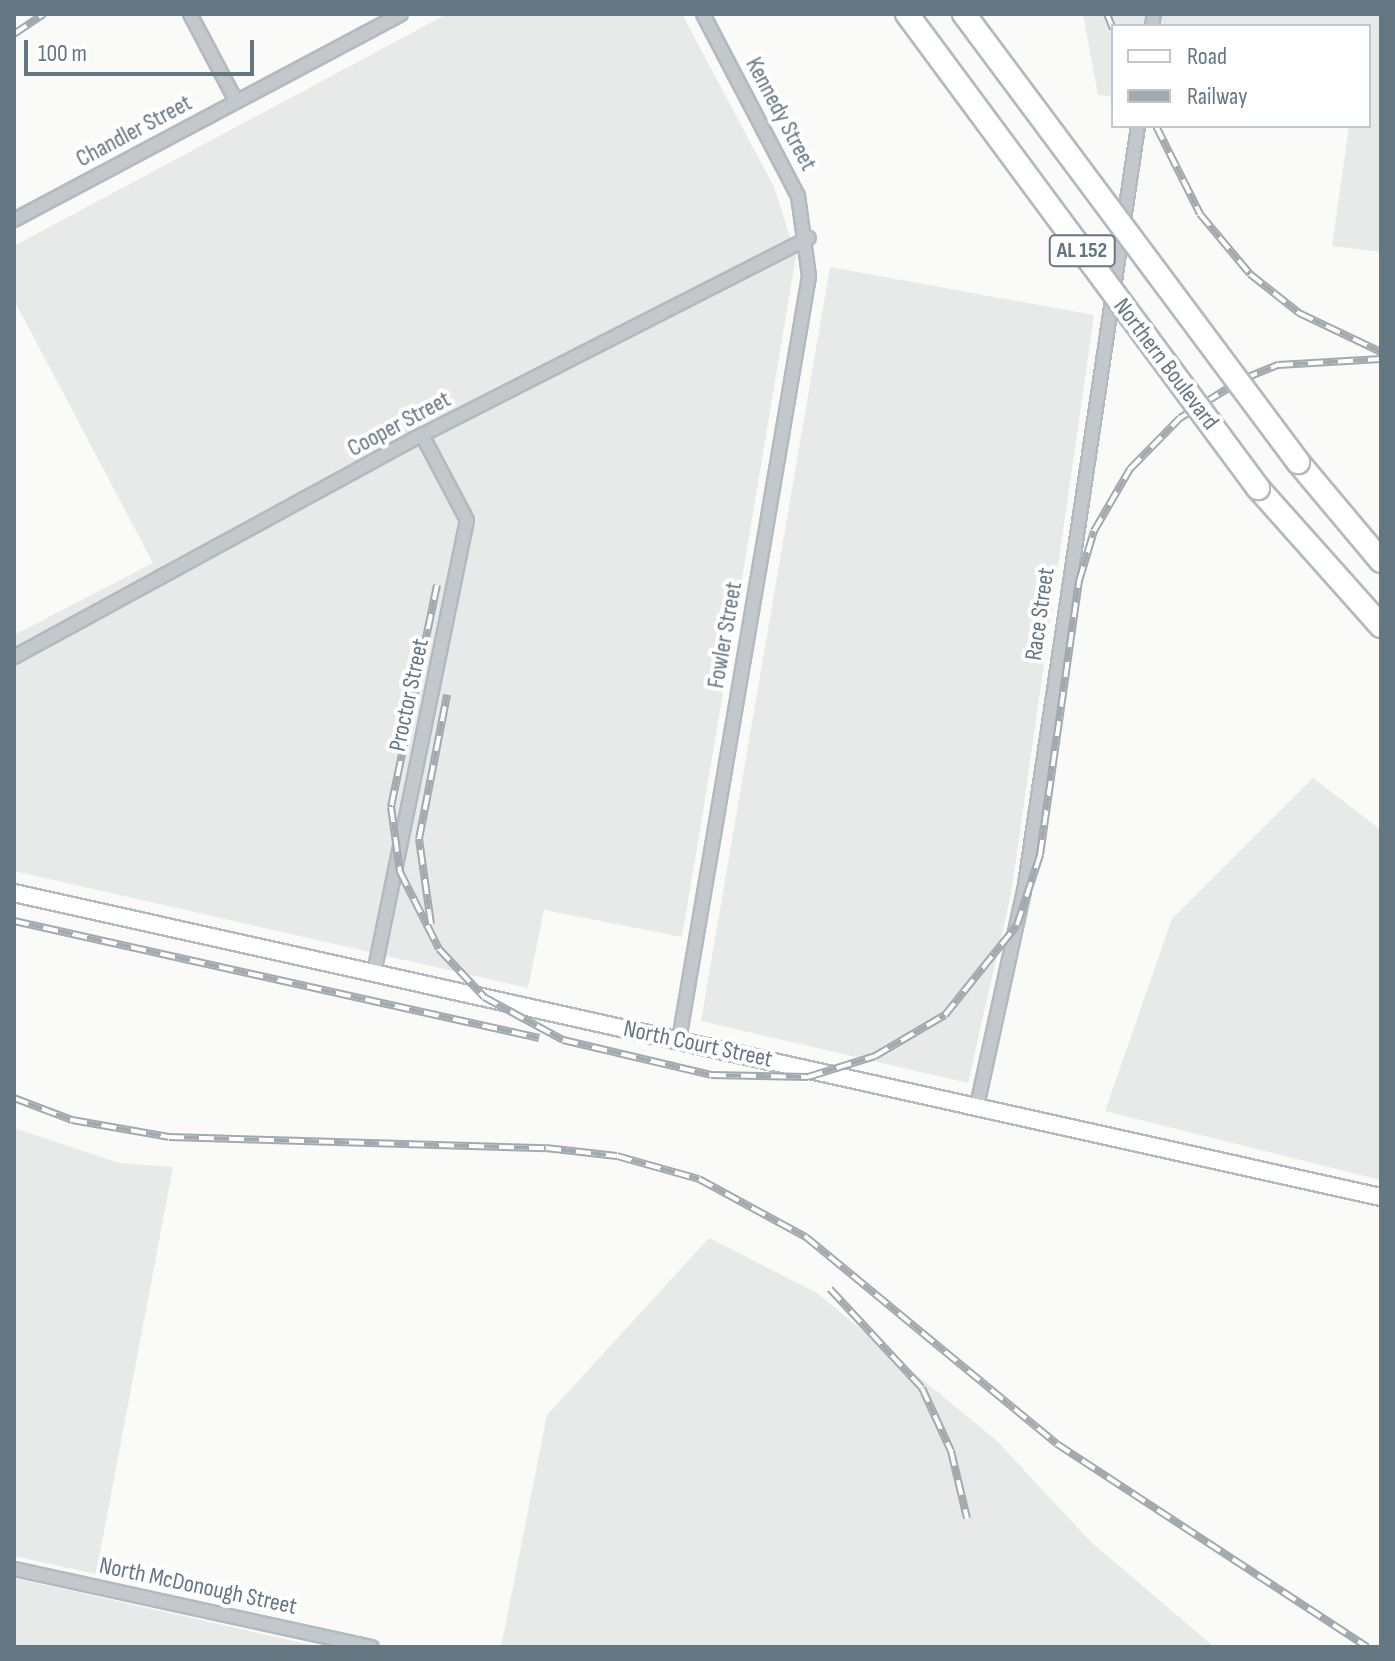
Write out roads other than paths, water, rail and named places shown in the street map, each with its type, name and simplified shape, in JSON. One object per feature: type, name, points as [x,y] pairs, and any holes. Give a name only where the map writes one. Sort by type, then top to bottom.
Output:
[{"type":"highway","name":"Northern Boulevard","points":[[907,14],[1258,488],[1381,626]]},
{"type":"highway","name":"Northern Boulevard","points":[[964,14],[1298,462],[1381,561]]},
{"type":"main road","name":"North Court Street","points":[[14,893],[1381,1197]]},
{"type":"street","points":[[190,14],[236,101]]},
{"type":"street","name":"Chandler Street","points":[[14,220],[401,14]]},
{"type":"street","name":"Kennedy Street","points":[[703,14],[790,176],[809,238]]},
{"type":"street","name":"Race Street","points":[[977,1106],[1022,902],[1138,128]]},
{"type":"street","name":"Cooper Street","points":[[14,657],[422,435],[809,238]]},
{"type":"street","name":"Fowler Street","points":[[679,1040],[809,276],[809,238]]},
{"type":"street","name":"Proctor Street","points":[[374,973],[467,520],[422,435]]},
{"type":"street","name":"North McDonough Street","points":[[14,1569],[372,1647]]},
{"type":"railway","points":[[14,34],[44,14]]},
{"type":"railway","points":[[1107,14],[1111,24]]},
{"type":"railway","points":[[1157,128],[1200,214],[1250,274],[1299,313],[1381,352]]},
{"type":"railway","points":[[437,585],[391,807],[400,872],[439,949],[484,997],[563,1040],[711,1075],[808,1077],[875,1056],[945,1015],[1017,925],[1040,855],[1079,581],[1094,531],[1130,469],[1180,418],[1243,379],[1278,365],[1381,359]]},
{"type":"railway","points":[[431,924],[419,839],[447,695]]},
{"type":"railway","points":[[14,921],[539,1038]]},
{"type":"railway","points":[[14,1098],[72,1120],[169,1137],[546,1148],[617,1156],[699,1179],[806,1237],[1057,1444],[1367,1647]]},
{"type":"railway","points":[[830,1289],[922,1388],[951,1451],[967,1518]]}]
